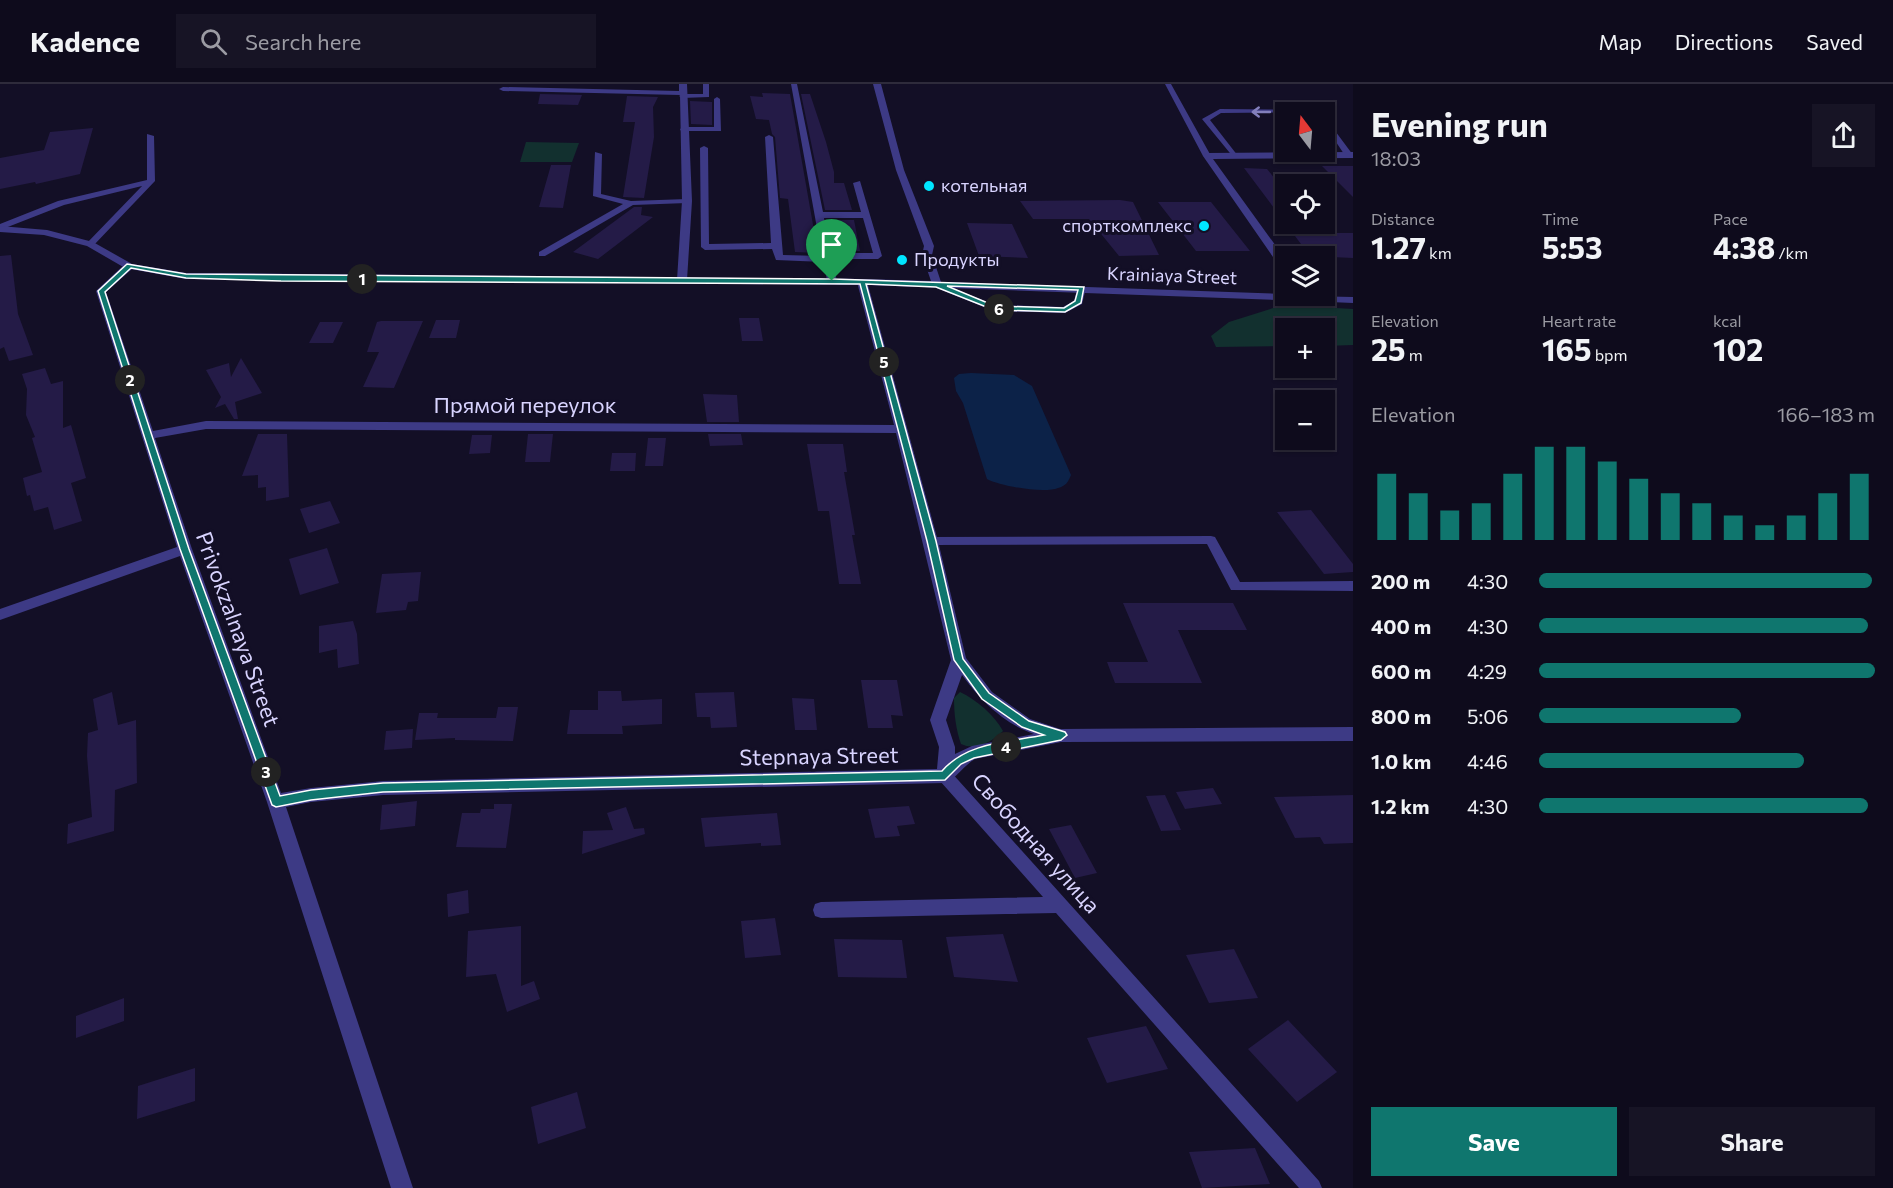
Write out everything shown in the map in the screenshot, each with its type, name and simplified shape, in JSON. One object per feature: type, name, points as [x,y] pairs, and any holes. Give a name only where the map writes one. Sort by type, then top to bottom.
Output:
[{"type":"street","points":[[876,84],[900,170],[929,246],[927,255],[938,285]]},
{"type":"street","points":[[503,87],[683,91],[687,201],[682,280]]},
{"type":"street","points":[[1207,156],[1351,155]]},
{"type":"street","points":[[1207,156],[1275,252]]},
{"type":"street","name":"Krainiaya Street","points":[[0,228],[44,232],[90,244],[129,266],[186,276],[832,281],[1275,296]]},
{"type":"street","name":"Privokzalnaya Street","points":[[129,266],[101,291],[185,549],[276,802],[402,1188]]},
{"type":"street","points":[[862,282],[932,541],[958,660],[986,696],[1025,724],[1061,735]]},
{"type":"street","name":"Прямой переулок","points":[[149,436],[175,429],[206,425],[902,429]]},
{"type":"street","points":[[0,615],[185,549]]},
{"type":"street","name":"Свободная улица","points":[[945,776],[946,747],[938,720],[958,660]]},
{"type":"street","points":[[945,776],[957,761],[972,753],[1061,735],[1353,734]]},
{"type":"street","name":"Stepnaya Street","points":[[276,802],[311,795],[383,788],[945,776]]},
{"type":"lane","points":[[683,91],[707,96],[706,84]]},
{"type":"lane","points":[[794,84],[832,281]]},
{"type":"lane","points":[[1168,84],[1207,156]]},
{"type":"lane","points":[[684,129],[718,129],[717,99]]},
{"type":"lane","points":[[1234,156],[1206,119],[1220,111],[1275,112]]},
{"type":"lane","points":[[1335,133],[1351,155]]},
{"type":"lane","points":[[90,244],[151,181],[150,136]]},
{"type":"lane","points":[[769,137],[776,246],[779,258],[878,256],[857,183]]},
{"type":"lane","points":[[704,148],[705,247],[776,246]]},
{"type":"lane","points":[[598,154],[597,196],[631,203],[687,201]]},
{"type":"lane","points":[[0,228],[61,203],[151,181]]},
{"type":"lane","points":[[542,254],[631,203]]},
{"type":"lane","points":[[818,215],[866,215]]},
{"type":"lane","points":[[938,285],[994,308],[1065,310],[1078,302],[1082,288]]},
{"type":"lane","points":[[1335,299],[1353,300]]},
{"type":"lane","points":[[932,541],[1211,540],[1236,587],[1353,586]]},
{"type":"lane","name":"Свободная улица","points":[[945,776],[1312,1188]]},
{"type":"lane","points":[[821,910],[1060,904]]},
{"type":"green space","points":[[526,142],[579,143],[572,162],[520,162]]},
{"type":"green space","points":[[1280,306],[1353,309],[1353,345],[1335,346],[1335,318],[1275,318],[1275,346],[1216,347],[1211,336],[1229,322]]},
{"type":"green space","points":[[960,692],[984,708],[1003,731],[994,739],[978,746],[961,744],[954,704],[954,698]]},
{"type":"water","points":[[959,374],[1014,375],[1032,386],[1071,475],[1065,485],[1051,490],[1033,490],[1011,487],[987,479],[963,403],[956,391],[954,378]]},
{"type":"building","points":[[762,93],[790,94],[818,253],[795,252],[788,199],[780,198],[775,137],[772,134],[769,120],[756,119],[750,96],[763,97]]},
{"type":"building","points":[[540,94],[582,95],[578,105],[538,104]]},
{"type":"building","points":[[801,94],[810,94],[826,142],[834,172],[834,183],[844,183],[852,210],[825,210]]},
{"type":"building","points":[[627,96],[658,97],[653,107],[654,137],[644,198],[623,197],[635,122],[623,122]]},
{"type":"building","points":[[690,101],[712,102],[712,125],[691,124]]},
{"type":"building","points":[[93,128],[80,174],[0,189],[0,158],[44,150],[50,132]]},
{"type":"building","points":[[551,165],[571,165],[563,208],[539,207]]},
{"type":"building","points":[[1322,166],[1353,166],[1353,197],[1335,179],[1335,174],[1330,174]]},
{"type":"building","points":[[1244,168],[1267,169],[1275,179],[1275,209]]},
{"type":"building","points":[[1120,200],[1133,202],[1159,255],[1119,256],[1089,219],[1033,219],[1020,201]]},
{"type":"building","name":"спорткомплекс","points":[[1158,202],[1211,202],[1250,251],[1196,251]]},
{"type":"building","points":[[634,207],[642,207],[641,215],[653,217],[598,259],[573,252]]},
{"type":"building","points":[[827,220],[854,220],[860,251],[833,251]]},
{"type":"building","points":[[967,223],[1012,224],[1028,258],[979,256]]},
{"type":"building","points":[[1353,233],[1353,258],[1335,257],[1335,246],[1302,246],[1294,234],[1335,234]]},
{"type":"building","points":[[11,255],[18,314],[33,355],[9,361],[4,347],[0,349],[0,256]]},
{"type":"building","points":[[739,318],[759,318],[763,341],[742,341]]},
{"type":"building","points":[[436,320],[460,320],[456,338],[429,338]]},
{"type":"building","points":[[423,321],[394,388],[363,387],[379,352],[367,352],[377,322]]},
{"type":"building","points":[[320,322],[343,322],[333,343],[309,343]]},
{"type":"building","points":[[241,358],[262,393],[235,402],[238,419],[234,419],[225,404],[215,408],[221,397],[206,370],[229,363],[231,377]]},
{"type":"building","points":[[45,368],[51,384],[63,381],[63,428],[71,425],[86,478],[71,483],[82,521],[54,530],[48,507],[34,511],[30,495],[27,496],[23,478],[42,472],[32,438],[35,437],[26,415],[27,389],[22,374]]},
{"type":"building","points":[[703,394],[737,395],[739,422],[707,422]]},
{"type":"building","points":[[258,434],[287,434],[289,497],[266,501],[266,487],[258,488],[258,475],[242,476]]},
{"type":"building","points":[[528,434],[553,434],[550,462],[525,462]]},
{"type":"building","points":[[708,434],[741,434],[743,445],[710,446]]},
{"type":"building","points":[[472,435],[492,435],[490,453],[469,454]]},
{"type":"building","points":[[648,438],[666,438],[663,466],[645,466]]},
{"type":"building","points":[[807,444],[843,444],[847,472],[844,472],[855,535],[852,535],[861,584],[839,584],[829,511],[818,511]]},
{"type":"building","points":[[612,453],[636,453],[635,471],[610,471]]},
{"type":"building","points":[[330,501],[340,523],[309,533],[300,509]]},
{"type":"building","points":[[1311,510],[1353,564],[1353,572],[1324,574],[1277,512]]},
{"type":"building","points":[[327,548],[339,583],[300,595],[289,559]]},
{"type":"building","points":[[421,572],[418,601],[408,602],[406,610],[376,613],[382,574]]},
{"type":"building","points":[[1123,603],[1233,603],[1247,630],[1178,630],[1202,683],[1115,683],[1107,662],[1148,662]]},
{"type":"building","points":[[353,621],[357,634],[359,664],[338,668],[337,649],[319,653],[319,626]]},
{"type":"building","points":[[861,680],[897,680],[903,716],[891,715],[893,728],[868,728]]},
{"type":"building","points":[[598,691],[621,691],[622,701],[662,699],[662,724],[622,726],[623,734],[567,734],[570,710],[598,710]]},
{"type":"building","points":[[112,692],[118,725],[136,720],[137,783],[115,790],[114,831],[67,844],[68,824],[92,817],[87,756],[88,733],[98,730],[93,699]]},
{"type":"building","points":[[734,692],[737,727],[711,728],[710,717],[697,717],[695,693]]},
{"type":"building","points":[[792,698],[814,699],[817,730],[795,730]]},
{"type":"building","points":[[498,707],[518,707],[513,741],[455,740],[455,738],[415,740],[419,713],[438,713],[437,718],[496,718]]},
{"type":"building","points":[[413,729],[412,748],[384,750],[386,731]]},
{"type":"building","points":[[1213,788],[1222,804],[1185,809],[1176,792]]},
{"type":"building","points":[[1165,795],[1181,830],[1161,831],[1146,796]]},
{"type":"building","points":[[1353,795],[1353,843],[1324,844],[1320,837],[1295,838],[1274,797]]},
{"type":"building","points":[[417,801],[415,826],[380,830],[382,805]]},
{"type":"building","points":[[494,804],[512,804],[506,848],[456,847],[462,813],[480,813],[481,809],[494,809]]},
{"type":"building","points":[[909,806],[915,824],[897,826],[900,836],[875,838],[868,809]]},
{"type":"building","points":[[626,807],[634,829],[644,828],[645,834],[582,854],[583,831],[613,830],[607,813]]},
{"type":"building","points":[[777,813],[781,845],[761,846],[761,843],[705,847],[701,818]]},
{"type":"building","points":[[1071,825],[1097,873],[1075,878],[1049,829]]},
{"type":"building","points":[[468,890],[469,913],[448,917],[447,894]]},
{"type":"building","points":[[775,918],[781,955],[745,958],[741,921]]},
{"type":"building","points":[[521,926],[521,986],[534,981],[540,999],[507,1012],[496,974],[466,977],[468,931]]},
{"type":"building","points":[[1003,934],[1018,982],[954,977],[946,937]]},
{"type":"building","points":[[834,939],[902,940],[907,978],[838,977]]},
{"type":"building","points":[[1234,949],[1258,998],[1209,1003],[1186,955]]},
{"type":"building","points":[[124,998],[124,1021],[76,1038],[76,1016]]},
{"type":"building","points":[[1288,1020],[1337,1072],[1297,1102],[1248,1049]]},
{"type":"building","points":[[1146,1026],[1168,1069],[1107,1083],[1087,1038]]},
{"type":"building","points":[[195,1068],[195,1101],[137,1119],[138,1086]]},
{"type":"building","points":[[577,1092],[586,1128],[538,1144],[531,1107]]},
{"type":"building","points":[[1255,1148],[1270,1184],[1202,1188],[1189,1152]]},
{"type":"place","name":"котельная","points":[[929,186]]},
{"type":"place","name":"спорткомплекс","points":[[1204,226]]},
{"type":"place","name":"Продукты","points":[[902,260]]},
{"type":"route","points":[[832,281],[281,279],[186,276],[129,266],[101,291],[185,549],[276,802],[311,795],[383,788],[945,776],[957,761],[972,753],[1061,735],[1025,724],[986,696],[958,660],[932,541],[862,282],[1082,288],[1078,302],[1065,310],[994,308],[938,285],[862,282],[832,281]]}]
